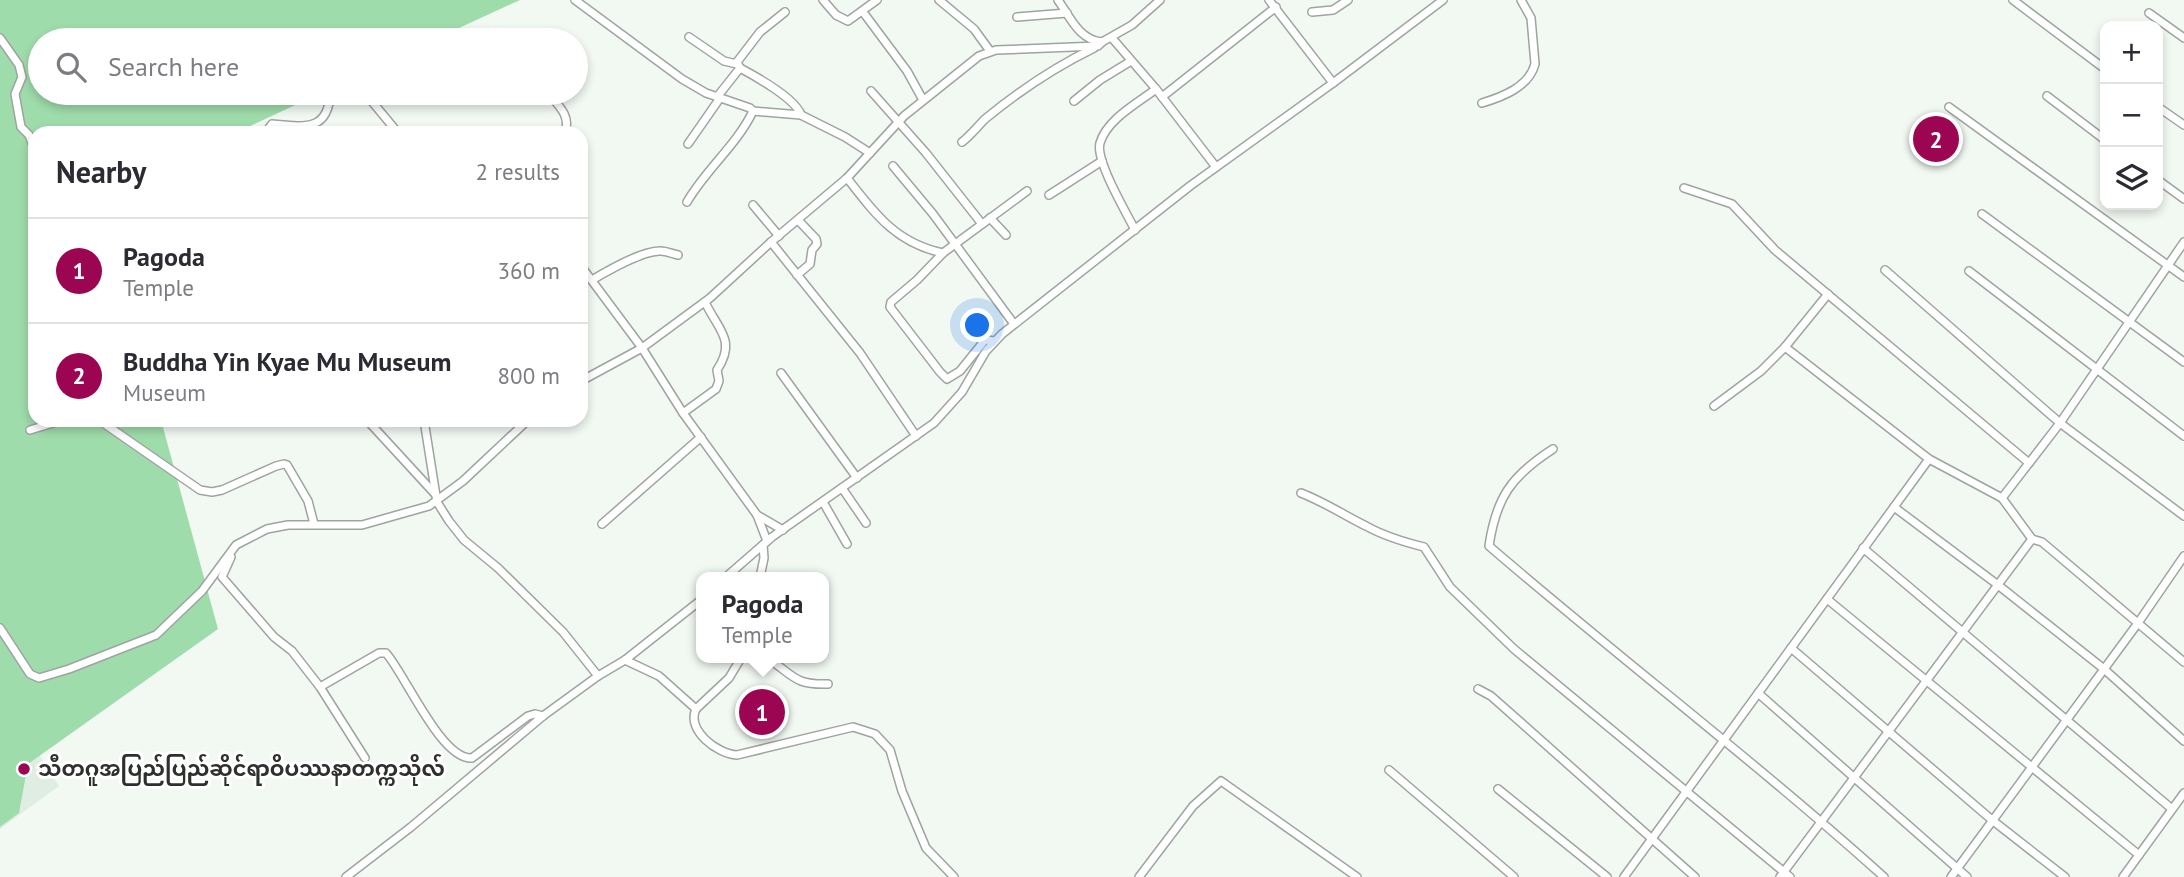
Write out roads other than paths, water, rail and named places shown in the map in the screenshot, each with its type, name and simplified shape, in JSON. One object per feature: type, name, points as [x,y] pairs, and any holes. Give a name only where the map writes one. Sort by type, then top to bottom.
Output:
[{"type":"street","points":[[575,0],[583,3],[682,79],[753,111],[802,114],[845,136],[870,153]]},
{"type":"street","points":[[823,0],[842,20],[848,21],[877,0]]},
{"type":"street","points":[[939,0],[974,29],[990,51]]},
{"type":"street","points":[[1058,0],[1080,33],[1100,44]]},
{"type":"street","points":[[962,142],[1033,82],[1059,65],[1112,38],[1138,21],[1160,0]]},
{"type":"street","points":[[1269,0],[1333,83]]},
{"type":"street","points":[[1312,12],[1333,10],[1348,0]]},
{"type":"street","points":[[732,572],[765,543],[934,423],[962,392],[986,351],[1014,324],[1216,167],[1443,0]]},
{"type":"street","points":[[1482,103],[1513,89],[1527,79],[1533,70],[1531,18],[1521,0]]},
{"type":"street","points":[[2013,0],[2100,65]]},
{"type":"street","points":[[1162,97],[1276,7]]},
{"type":"street","points":[[688,144],[738,66],[738,59],[748,45],[785,12]]},
{"type":"street","points":[[863,12],[907,71],[923,100]]},
{"type":"street","points":[[1017,17],[1067,13]]},
{"type":"street","points":[[2149,13],[2184,38]]},
{"type":"street","points":[[689,37],[790,100],[802,114]]},
{"type":"street","points":[[0,38],[19,65],[22,77],[15,94],[21,127],[28,134]]},
{"type":"street","points":[[1112,38],[1156,89],[1216,167]]},
{"type":"street","points":[[588,377],[642,348],[705,302],[848,178],[923,100],[979,56],[990,51],[1100,44]]},
{"type":"street","points":[[1074,101],[1100,80],[1131,61]]},
{"type":"street","points":[[1135,230],[1102,160],[1099,145],[1116,120],[1156,89]]},
{"type":"street","points":[[871,91],[982,224]]},
{"type":"street","points":[[2047,96],[2100,136]]},
{"type":"street","points":[[304,126],[323,119],[329,105]]},
{"type":"street","points":[[375,105],[392,126]]},
{"type":"street","points":[[558,105],[565,113],[567,126]]},
{"type":"street","points":[[1949,107],[2184,277]]},
{"type":"street","points":[[2163,110],[2184,125]]},
{"type":"street","points":[[687,202],[753,111]]},
{"type":"street","points":[[270,126],[291,126]]},
{"type":"street","points":[[1049,195],[1102,160]]},
{"type":"street","points":[[893,166],[955,243],[1014,324]]},
{"type":"street","points":[[848,178],[891,229],[905,240],[943,253]]},
{"type":"street","points":[[2163,184],[2184,199]]},
{"type":"street","points":[[1684,188],[1732,204],[1775,250],[2029,463]]},
{"type":"street","points":[[995,341],[985,340],[960,371],[947,379],[890,307],[891,302],[955,243],[1027,191]]},
{"type":"street","points":[[753,205],[779,236]]},
{"type":"street","points":[[1982,214],[2184,362]]},
{"type":"street","points":[[990,218],[1006,235]]},
{"type":"street","points":[[797,275],[810,264],[812,250],[817,244],[799,220]]},
{"type":"street","points":[[771,242],[860,353],[916,436]]},
{"type":"street","points":[[2002,498],[2060,423],[2184,242]]},
{"type":"street","points":[[592,280],[646,254],[660,250],[678,255]]},
{"type":"street","points":[[1885,270],[2060,423],[2184,516]]},
{"type":"street","points":[[1969,271],[2184,436]]},
{"type":"street","points":[[588,276],[642,348],[683,413],[757,515],[765,543],[761,572]]},
{"type":"street","points":[[1714,406],[1761,371],[1828,294]]},
{"type":"street","points":[[683,413],[718,386],[717,370],[726,357],[726,342],[705,302]]},
{"type":"street","points":[[1785,346],[1929,458],[2002,498],[2032,538],[2042,542],[2184,663]]},
{"type":"street","points":[[781,373],[857,478]]},
{"type":"street","points":[[30,430],[40,427]]},
{"type":"street","points":[[109,427],[200,490],[222,490],[276,466],[287,465],[308,501],[314,524]]},
{"type":"street","points":[[373,427],[437,498],[464,540],[498,568],[562,632],[598,676]]},
{"type":"street","points":[[425,427],[437,498]]},
{"type":"street","points":[[0,628],[30,674],[39,678],[69,669],[156,635],[202,591],[236,545],[267,529],[288,525],[362,525],[437,498],[463,481],[521,427]]},
{"type":"street","points":[[602,524],[701,437]]},
{"type":"street","points":[[1553,449],[1530,464],[1502,496],[1493,519],[1489,546],[1575,620],[1822,821],[1884,877]]},
{"type":"street","points":[[1624,877],[1929,458]]},
{"type":"street","points":[[842,488],[866,523]]},
{"type":"street","points":[[1301,493],[1325,502],[1395,539],[1424,547],[1450,587],[1514,649],[1687,790],[1785,875],[1854,777],[2032,538]]},
{"type":"street","points":[[823,502],[847,544]]},
{"type":"street","points":[[1894,507],[2104,669],[2184,741]]},
{"type":"street","points":[[757,515],[783,530]]},
{"type":"street","points":[[236,545],[222,577],[274,637],[292,651],[320,687],[365,758]]},
{"type":"street","points":[[1863,548],[2172,809]]},
{"type":"street","points":[[1951,877],[2138,623],[2184,556]]},
{"type":"street","points":[[1827,599],[2139,855]]},
{"type":"street","points":[[346,877],[411,827],[543,716],[625,660],[696,604]]},
{"type":"street","points":[[1791,648],[1992,820],[2065,877]]},
{"type":"street","points":[[320,687],[379,653],[386,653],[438,734],[466,759],[472,758],[528,716],[543,716]]},
{"type":"street","points":[[625,660],[659,676],[696,709]]},
{"type":"street","points":[[737,663],[729,678],[696,709],[693,716],[695,726],[720,751],[737,755],[853,727],[875,734],[890,750],[902,791],[926,848],[954,877]]},
{"type":"street","points":[[774,663],[798,681],[806,684],[828,684]]},
{"type":"street","points":[[1478,689],[1491,696],[1695,877]]},
{"type":"street","points":[[1758,693],[1966,877]]},
{"type":"street","points":[[1389,770],[1514,877]]},
{"type":"street","points":[[1139,877],[1193,806],[1221,780],[1357,877]]},
{"type":"street","points":[[1498,789],[1607,877]]},
{"type":"street","points":[[2123,877],[2184,793]]},
{"type":"place","name":"Buddha Yin Kyae Mu Museum","points":[[1936,139]]},
{"type":"place","name":"Pagoda","points":[[762,712]]},
{"type":"place","name":"သီတဂူအပြည်ပြည်ဆိုင်ရာဝိပဿနာတက္ကသိုလ်","points":[[24,769]]}]
